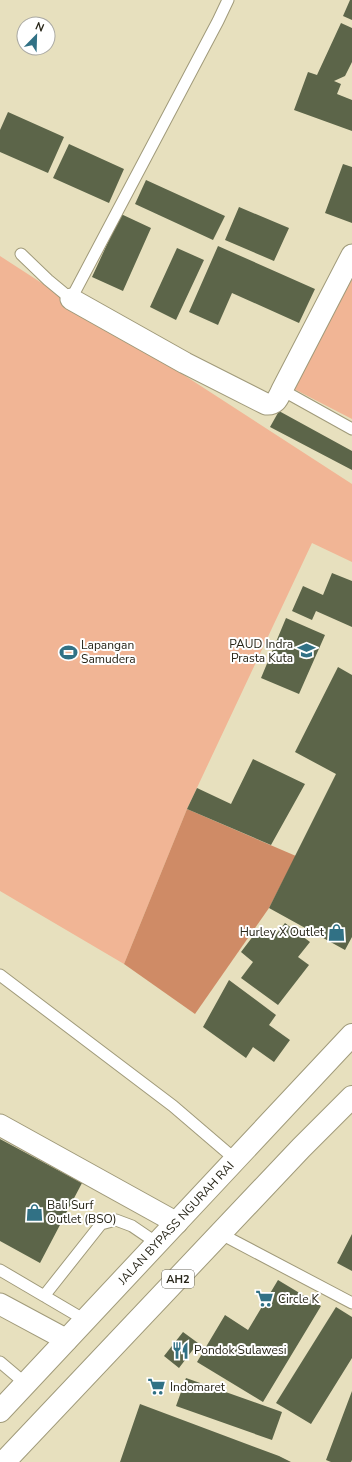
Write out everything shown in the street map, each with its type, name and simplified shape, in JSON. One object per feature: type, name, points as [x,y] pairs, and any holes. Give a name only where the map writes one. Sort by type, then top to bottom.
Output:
[{"type":"highway","name":"JALAN BYPASS NGURAH RAI","points":[[0,1411],[352,1035]]},
{"type":"highway","name":"AH2","points":[[4,1462],[301,1148],[352,1097]]},
{"type":"street","points":[[71,299],[185,362],[266,404],[275,403],[352,255]]},
{"type":"street","points":[[0,1125],[177,1223]]},
{"type":"street","points":[[0,1304],[67,1340]]},
{"type":"lane","points":[[21,254],[48,280],[71,299],[228,0]]},
{"type":"lane","points":[[282,390],[352,429]]},
{"type":"lane","points":[[0,975],[173,1106],[236,1160]]},
{"type":"lane","points":[[44,1296],[101,1224],[116,1220],[132,1226],[157,1244]]},
{"type":"lane","points":[[221,1234],[352,1303]]},
{"type":"lane","points":[[0,1270],[85,1320]]},
{"type":"lane","points":[[0,1362],[26,1384]]},
{"type":"shaded area","points":[[0,256],[352,484],[352,562],[312,543],[187,809],[124,964],[0,891]]},
{"type":"shaded area","points":[[352,279],[352,419],[292,388]]},
{"type":"shaded area","points":[[187,809],[296,856],[269,908],[195,1014],[124,964]]},
{"type":"building","points":[[350,0],[352,0],[352,20],[343,16]]},
{"type":"building","points":[[341,23],[352,28],[352,62],[345,76],[334,81],[341,84],[337,94],[352,100],[352,131],[294,110],[308,72],[317,75]]},
{"type":"building","points":[[8,112],[64,137],[48,173],[0,152],[0,130]]},
{"type":"building","points":[[69,144],[124,169],[109,203],[53,178]]},
{"type":"building","points":[[343,164],[352,167],[352,223],[325,213]]},
{"type":"building","points":[[146,180],[225,216],[213,240],[135,204]]},
{"type":"building","points":[[239,207],[289,228],[274,261],[225,240]]},
{"type":"building","points":[[121,214],[151,228],[123,291],[92,277]]},
{"type":"building","points":[[218,246],[315,289],[299,323],[232,293],[218,325],[189,312]]},
{"type":"building","points":[[177,248],[204,260],[176,320],[150,307]]},
{"type":"building","points":[[279,411],[352,451],[352,470],[270,427]]},
{"type":"building","points":[[332,573],[352,581],[352,627],[316,611],[312,620],[292,611],[303,586],[323,595]]},
{"type":"building","points":[[286,618],[325,635],[299,694],[261,678]]},
{"type":"building","points":[[338,667],[352,675],[352,937],[345,950],[269,908],[336,774],[295,752]]},
{"type":"building","points":[[253,759],[305,784],[271,845],[187,809],[197,788],[231,804]]},
{"type":"building","points":[[285,923],[310,942],[298,957],[309,965],[278,1005],[241,978],[253,962],[241,952],[260,927],[274,937]]},
{"type":"building","points":[[229,980],[276,1015],[269,1025],[290,1040],[274,1062],[253,1047],[246,1058],[203,1027]]},
{"type":"building","name":"Bali Surf Outlet (BSO)","points":[[0,1139],[82,1183],[40,1263],[0,1241]]},
{"type":"building","points":[[352,1234],[352,1271],[337,1263]]},
{"type":"building","points":[[278,1280],[321,1306],[263,1402],[197,1362],[225,1315],[248,1330]]},
{"type":"building","points":[[336,1307],[352,1317],[352,1358],[311,1424],[276,1403]]},
{"type":"building","name":"Pondok Sulawesi","points":[[183,1332],[198,1343],[179,1368],[164,1356]]},
{"type":"building","points":[[186,1378],[282,1412],[272,1440],[176,1406]]},
{"type":"building","points":[[352,1391],[352,1460],[351,1462],[331,1462],[326,1460]]},
{"type":"building","points":[[140,1404],[279,1456],[291,1462],[120,1462]]},
{"type":"place","name":"PAUD Indra Prasta Kuta","points":[[306,651]]},
{"type":"place","name":"Lapangan Samudera","points":[[68,652]]},
{"type":"place","name":"Hurley X Outlet","points":[[337,932]]},
{"type":"place","name":"Bali Surf Outlet (BSO)","points":[[34,1212]]},
{"type":"place","name":"Circle K","points":[[265,1299]]},
{"type":"place","name":"Pondok Sulawesi","points":[[181,1350]]},
{"type":"place","name":"Indomaret","points":[[157,1387]]}]
